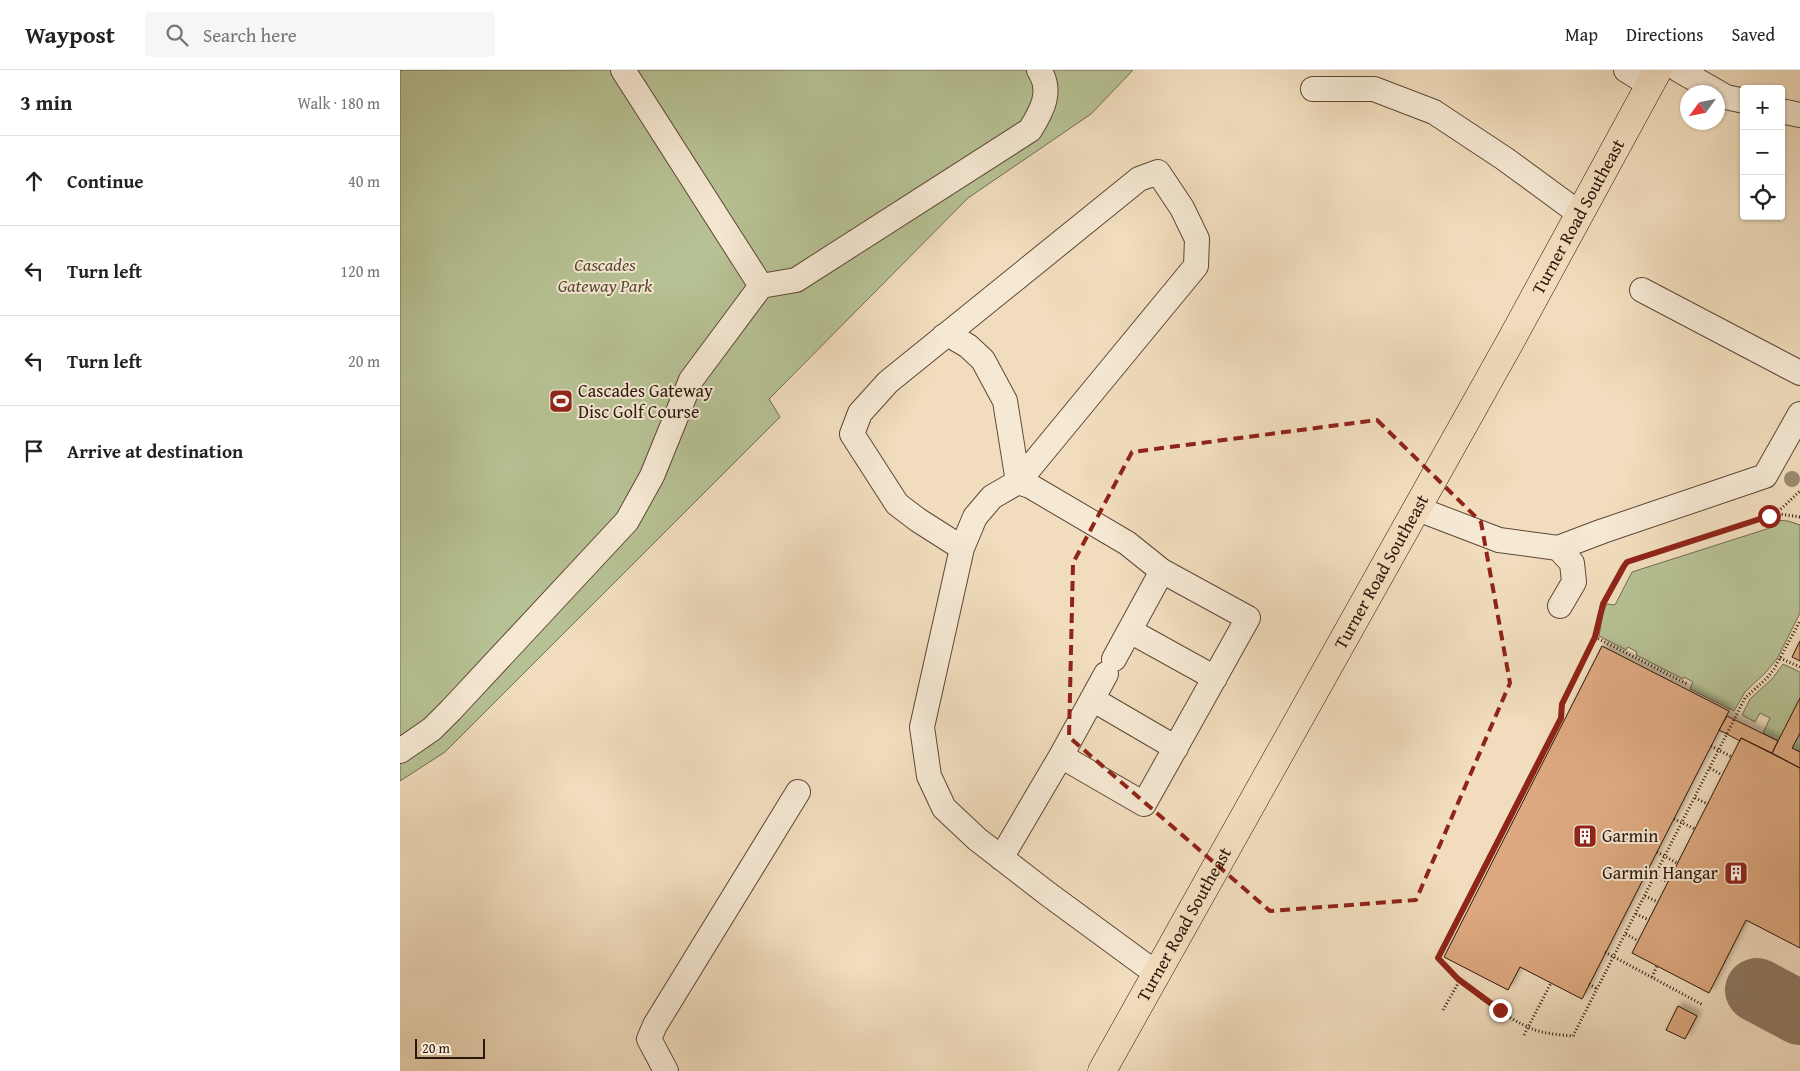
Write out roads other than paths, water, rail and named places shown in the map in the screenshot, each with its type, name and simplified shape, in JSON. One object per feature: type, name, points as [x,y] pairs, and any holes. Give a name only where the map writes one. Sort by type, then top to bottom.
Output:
[{"type":"main road","name":"Turner Road Southeast","points":[[1102,1071],[1418,509],[1654,77]]},
{"type":"street","points":[[623,70],[761,286]]},
{"type":"street","points":[[400,751],[432,729],[627,521],[652,476],[691,380],[761,286],[796,280],[1030,130],[1041,112],[1047,94],[1043,76],[1039,70]]},
{"type":"street","points":[[1626,70],[1654,77]]},
{"type":"street","points":[[1679,70],[1726,97],[1740,100]]},
{"type":"street","points":[[1313,89],[1374,88],[1434,112],[1505,158],[1580,214]]},
{"type":"street","points":[[1785,111],[1800,115]]},
{"type":"street","points":[[962,548],[897,504],[852,434],[860,413],[888,382],[944,336],[1139,179],[1158,172],[1182,208],[1197,239],[1196,266],[1018,482],[992,497],[975,517],[962,548],[922,727],[929,776],[944,808],[977,839],[1001,858],[1157,974]]},
{"type":"street","points":[[1642,290],[1800,373]]},
{"type":"street","points":[[944,336],[951,336],[968,346],[983,360],[1006,401],[1018,482]]},
{"type":"street","points":[[1418,509],[1499,540],[1558,548],[1765,476],[1800,414]]},
{"type":"street","points":[[1018,482],[1030,486],[1127,542],[1162,571],[1248,618],[1144,804],[1061,756]]},
{"type":"street","points":[[1558,548],[1572,563],[1574,582],[1560,606]]},
{"type":"street","points":[[1001,858],[1061,756],[1162,571]]},
{"type":"street","points":[[1130,631],[1215,678]]},
{"type":"street","points":[[1092,699],[1176,748]]},
{"type":"street","points":[[666,1071],[649,1039],[655,1025],[798,792]]},
{"type":"place","name":"Cascades Gateway Disc Golf Course","points":[[561,401]]},
{"type":"place","name":"Garmin","points":[[1585,836]]},
{"type":"place","name":"Garmin Hangar","points":[[1736,873]]},
{"type":"park label","name":"Cascades Gateway Park","points":[[605,275]]}]
